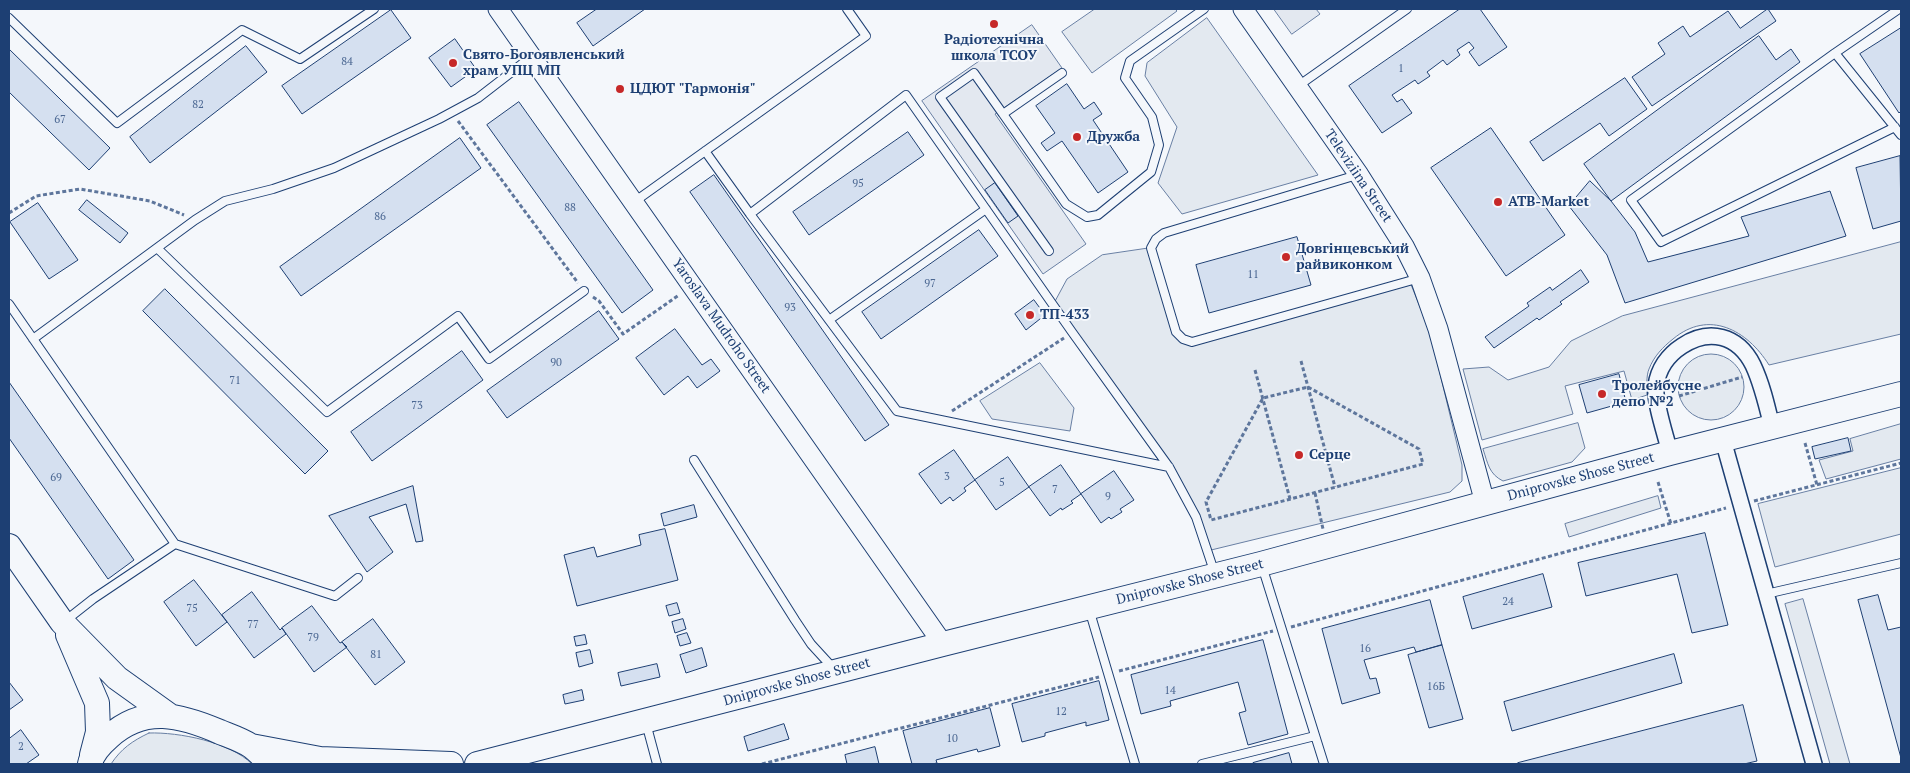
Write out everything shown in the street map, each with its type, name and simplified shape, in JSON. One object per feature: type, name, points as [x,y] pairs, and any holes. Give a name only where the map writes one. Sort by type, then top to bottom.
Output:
[{"type":"main road","name":"Dniprovske Shose Street","points":[[477,764],[1215,576],[1670,453],[1901,394]]},
{"type":"main road","points":[[9,546],[62,622],[117,678],[170,716]]},
{"type":"main road","points":[[62,622],[97,703],[98,732],[91,760]]},
{"type":"main road","points":[[91,760],[117,729],[137,720],[154,716],[170,716],[182,717],[198,722],[251,746],[320,758],[451,764]]},
{"type":"main road","points":[[251,746],[271,764]]},
{"type":"street","name":"Yaroslava Mudroho Street","points":[[498,9],[943,644]]},
{"type":"street","name":"Televiziina Street","points":[[1242,9],[1359,175],[1404,246],[1420,278],[1438,329],[1485,503]]},
{"type":"street","points":[[1670,453],[1656,395],[1658,374],[1668,357],[1678,348],[1703,336],[1726,338],[1740,348],[1752,362],[1762,388],[1772,427]]},
{"type":"street","points":[[1723,440],[1814,764]]},
{"type":"lane","points":[[9,18],[117,124],[242,30],[300,59],[374,9]]},
{"type":"lane","points":[[634,202],[866,36],[847,9]]},
{"type":"lane","points":[[1048,251],[940,96],[974,74],[1066,204],[1087,217],[1098,216],[1151,172],[1159,145],[1152,117],[1126,78],[1130,61],[1204,9]]},
{"type":"lane","points":[[1296,87],[1407,9]]},
{"type":"lane","points":[[1894,127],[1661,242],[1631,200],[1899,9]]},
{"type":"lane","points":[[1835,53],[1901,135]]},
{"type":"lane","points":[[33,339],[195,220],[225,201],[274,189],[334,168],[478,98],[532,56]]},
{"type":"lane","points":[[1003,114],[1062,73]]},
{"type":"lane","points":[[750,214],[906,95],[1169,467],[1196,517],[1215,576]]},
{"type":"lane","points":[[705,151],[897,411],[1169,467]]},
{"type":"lane","points":[[1359,175],[1164,233],[1156,239],[1151,248],[1176,332],[1183,339],[1192,342],[1420,278]]},
{"type":"lane","points":[[829,320],[986,209]]},
{"type":"lane","points":[[157,248],[327,412],[458,316],[489,359],[584,291]]},
{"type":"lane","points":[[9,304],[175,544],[335,596],[358,578]]},
{"type":"lane","points":[[694,460],[811,644],[837,672]]},
{"type":"lane","points":[[62,622],[175,544]]},
{"type":"lane","points":[[1766,594],[1901,563]]},
{"type":"lane","points":[[1261,564],[1324,764]]},
{"type":"lane","points":[[1089,607],[1135,764]]},
{"type":"lane","points":[[646,721],[657,764]]},
{"type":"lane","points":[[1202,764],[1315,736]]},
{"type":"path","points":[[452,112],[584,291],[599,301],[624,334],[692,285]]},
{"type":"path","points":[[9,214],[36,196],[80,189],[150,201],[195,220]]},
{"type":"path","points":[[939,419],[1072,332]]},
{"type":"path","points":[[1301,361],[1335,487]]},
{"type":"path","points":[[1255,370],[1290,499]]},
{"type":"path","points":[[1679,396],[1742,377]]},
{"type":"path","points":[[1308,387],[1419,449],[1423,464],[1211,520],[1206,502],[1263,398],[1308,387]]},
{"type":"path","points":[[1805,443],[1817,485]]},
{"type":"path","points":[[762,764],[1282,629],[1741,504],[1901,463]]},
{"type":"path","points":[[1658,482],[1671,524]]},
{"type":"path","points":[[1315,493],[1328,546]]},
{"type":"shaded area","points":[[1095,9],[1175,9],[1177,11],[1092,73],[1062,32]]},
{"type":"shaded area","points":[[1274,9],[1316,9],[1320,14],[1292,34]]},
{"type":"shaded area","points":[[1207,18],[1318,175],[1182,214],[1158,183],[1177,127],[1145,76],[1147,63]]},
{"type":"shaded area","points":[[1032,25],[1062,68],[995,114],[1086,244],[1043,274],[922,101]]},
{"type":"shaded area","points":[[1901,242],[1901,334],[1769,365],[1750,342],[1738,333],[1713,325],[1700,325],[1687,330],[1673,339],[1656,356],[1648,372],[1647,395],[1632,400],[1624,371],[1565,386],[1573,414],[1482,440],[1463,369],[1489,367],[1508,380],[1549,367],[1571,341],[1622,316]]},
{"type":"shaded area","points":[[1151,248],[1176,332],[1192,342],[1410,282],[1430,332],[1462,465],[1462,481],[1450,492],[1207,551],[1196,517],[1169,467],[1053,305],[1067,279],[1102,255]]},
{"type":"shaded area","points":[[1711,354],[1724,357],[1734,364],[1741,374],[1744,387],[1741,400],[1734,410],[1724,417],[1711,420],[1698,417],[1688,410],[1681,400],[1678,387],[1681,374],[1688,364],[1698,357]]},
{"type":"shaded area","points":[[1040,363],[1074,408],[1070,431],[992,419],[980,401]]},
{"type":"shaded area","points":[[1578,423],[1585,448],[1572,462],[1503,481],[1490,468],[1483,449]]},
{"type":"shaded area","points":[[1901,424],[1901,459],[1826,479],[1819,460],[1853,451],[1850,439]]},
{"type":"shaded area","points":[[1901,468],[1901,534],[1775,567],[1758,504]]},
{"type":"shaded area","points":[[1658,496],[1661,508],[1569,537],[1565,524]]},
{"type":"shaded area","points":[[1803,599],[1850,764],[1830,764],[1785,604]]},
{"type":"shaded area","points":[[149,733],[175,734],[218,744],[242,756],[252,764],[111,764],[127,746]]},
{"type":"building","points":[[597,9],[645,9],[593,46],[577,23]]},
{"type":"building","points":[[1460,9],[1480,9],[1507,47],[1479,66],[1469,52],[1474,48],[1469,42],[1457,50],[1460,55],[1447,65],[1443,60],[1427,72],[1430,76],[1418,84],[1415,80],[1392,95],[1397,102],[1402,99],[1412,113],[1382,133],[1349,86]]},
{"type":"building","points":[[1768,9],[1776,21],[1652,106],[1632,77],[1665,54],[1658,43],[1683,26],[1690,37],[1728,11],[1740,28]]},
{"type":"building","points":[[391,10],[411,38],[302,114],[282,86]]},
{"type":"building","points":[[1901,28],[1901,111],[1899,113],[1860,54]]},
{"type":"building","points":[[1759,36],[1776,60],[1791,49],[1800,62],[1611,201],[1584,164]]},
{"type":"building","name":"Свято-Богоявленський храм УПЦ МП","points":[[455,39],[476,69],[451,87],[429,58]]},
{"type":"building","points":[[246,46],[267,72],[150,163],[130,137]]},
{"type":"building","points":[[9,49],[110,148],[89,170],[9,92]]},
{"type":"building","points":[[1625,78],[1647,109],[1609,136],[1600,123],[1543,161],[1530,142]]},
{"type":"building","name":"Дружба","points":[[1067,84],[1084,109],[1094,102],[1102,114],[1093,120],[1128,172],[1098,193],[1062,141],[1047,151],[1041,143],[1055,133],[1036,106]]},
{"type":"building","points":[[519,102],[653,290],[622,313],[487,125]]},
{"type":"building","name":"ATB-Market","points":[[1491,128],[1565,235],[1506,276],[1431,168]]},
{"type":"building","points":[[908,132],[924,155],[809,235],[793,212]]},
{"type":"building","points":[[460,138],[481,168],[301,296],[280,267]]},
{"type":"building","points":[[1900,156],[1901,221],[1873,229],[1856,168]]},
{"type":"building","points":[[714,175],[889,425],[865,441],[690,192]]},
{"type":"building","points":[[1590,181],[1611,201],[1635,232],[1648,262],[1749,236],[1741,217],[1830,191],[1846,236],[1625,303],[1607,255],[1569,206]]},
{"type":"building","points":[[995,183],[1018,216],[1008,223],[985,190]]},
{"type":"building","points":[[87,200],[128,233],[120,243],[79,210]]},
{"type":"building","points":[[38,203],[78,260],[49,279],[10,222]]},
{"type":"building","points":[[979,230],[998,256],[881,339],[862,312]]},
{"type":"building","points":[[1297,237],[1311,285],[1209,313],[1196,265]]},
{"type":"building","points":[[1581,270],[1589,282],[1560,302],[1562,304],[1539,320],[1537,318],[1494,348],[1485,337],[1529,306],[1527,303],[1550,287],[1552,290]]},
{"type":"building","points":[[165,289],[328,451],[305,474],[143,311]]},
{"type":"building","name":"ТП-433","points":[[1034,300],[1045,315],[1026,330],[1015,314]]},
{"type":"building","points":[[599,311],[619,339],[507,418],[487,391]]},
{"type":"building","points":[[675,329],[702,365],[711,359],[720,371],[697,388],[688,376],[664,395],[636,358]]},
{"type":"building","points":[[462,351],[483,380],[372,461],[351,432]]},
{"type":"building","name":"Тролейбусне депо №2","points":[[1619,374],[1626,402],[1587,413],[1579,385]]},
{"type":"building","points":[[9,382],[134,560],[108,579],[9,438]]},
{"type":"building","points":[[1848,438],[1851,451],[1815,459],[1812,447]]},
{"type":"building","points":[[954,450],[975,480],[964,488],[966,491],[953,501],[950,497],[941,504],[919,474]]},
{"type":"building","points":[[1008,457],[1029,487],[996,510],[975,480]]},
{"type":"building","points":[[1061,465],[1081,494],[1071,501],[1073,503],[1062,510],[1061,508],[1050,516],[1029,487]]},
{"type":"building","points":[[1114,471],[1134,500],[1120,509],[1122,512],[1111,519],[1109,517],[1101,523],[1081,494]]},
{"type":"building","points":[[413,486],[423,541],[416,542],[406,504],[369,517],[393,552],[367,572],[329,516]]},
{"type":"building","points":[[694,505],[697,517],[664,526],[661,514]]},
{"type":"building","points":[[665,529],[678,580],[577,606],[564,555],[594,547],[597,557],[641,545],[639,535]]},
{"type":"building","points":[[1705,533],[1728,625],[1692,633],[1677,574],[1586,596],[1578,563]]},
{"type":"building","points":[[1543,574],[1552,607],[1472,629],[1463,597]]},
{"type":"building","points":[[194,580],[227,622],[196,646],[164,602]]},
{"type":"building","points":[[252,592],[280,630],[282,628],[286,634],[254,658],[222,615]]},
{"type":"building","points":[[1878,595],[1888,630],[1901,627],[1901,758],[1858,600]]},
{"type":"building","points":[[1430,600],[1442,645],[1416,652],[1414,647],[1364,660],[1370,679],[1376,678],[1380,693],[1342,704],[1322,629]]},
{"type":"building","points":[[677,603],[680,613],[669,616],[666,606]]},
{"type":"building","points":[[312,606],[340,643],[342,642],[347,647],[314,672],[282,628]]},
{"type":"building","points":[[373,619],[405,662],[375,685],[342,642]]},
{"type":"building","points":[[683,619],[686,629],[675,633],[672,622]]},
{"type":"building","points":[[687,633],[691,643],[680,646],[677,636]]},
{"type":"building","points":[[585,635],[587,644],[576,646],[574,637]]},
{"type":"building","points":[[1263,640],[1288,734],[1248,745],[1239,713],[1246,711],[1238,682],[1170,701],[1171,706],[1141,714],[1131,675]]},
{"type":"building","points":[[1442,645],[1463,719],[1429,728],[1408,655]]},
{"type":"building","points":[[702,648],[707,666],[686,673],[680,655]]},
{"type":"building","points":[[590,650],[593,663],[579,667],[576,653]]},
{"type":"building","points":[[1674,654],[1682,683],[1512,731],[1504,702]]},
{"type":"building","points":[[657,664],[660,677],[621,686],[618,673]]},
{"type":"building","points":[[1099,681],[1109,720],[1086,726],[1086,722],[1045,733],[1045,736],[1022,742],[1012,704]]},
{"type":"building","points":[[9,682],[23,700],[9,710]]},
{"type":"building","points":[[582,690],[584,700],[565,704],[563,695]]},
{"type":"building","points":[[1743,705],[1757,761],[1744,764],[1518,763]]},
{"type":"building","points":[[990,708],[1000,746],[978,752],[977,749],[936,760],[937,763],[912,764],[903,731]]},
{"type":"building","points":[[784,724],[789,739],[748,751],[744,737]]},
{"type":"building","points":[[21,730],[39,755],[26,764],[9,764],[9,739]]},
{"type":"building","points":[[875,747],[879,764],[847,764],[845,755]]},
{"type":"building","points":[[1289,753],[1292,764],[1253,764],[1253,763]]},
{"type":"place","name":"Радіотехнічна школа ТСОУ","points":[[994,24]]},
{"type":"place","name":"Свято-Богоявленський храм УПЦ МП","points":[[453,63]]},
{"type":"place","name":"ЦДЮТ \"Гармонія\"","points":[[620,89]]},
{"type":"place","name":"Дружба","points":[[1077,137]]},
{"type":"place","name":"ATB-Market","points":[[1498,202]]},
{"type":"place","name":"Довгінцевський райвиконком","points":[[1286,257]]},
{"type":"place","name":"ТП-433","points":[[1030,315]]},
{"type":"place","name":"Тролейбусне депо №2","points":[[1602,394]]},
{"type":"place","name":"Серце","points":[[1299,455]]}]
